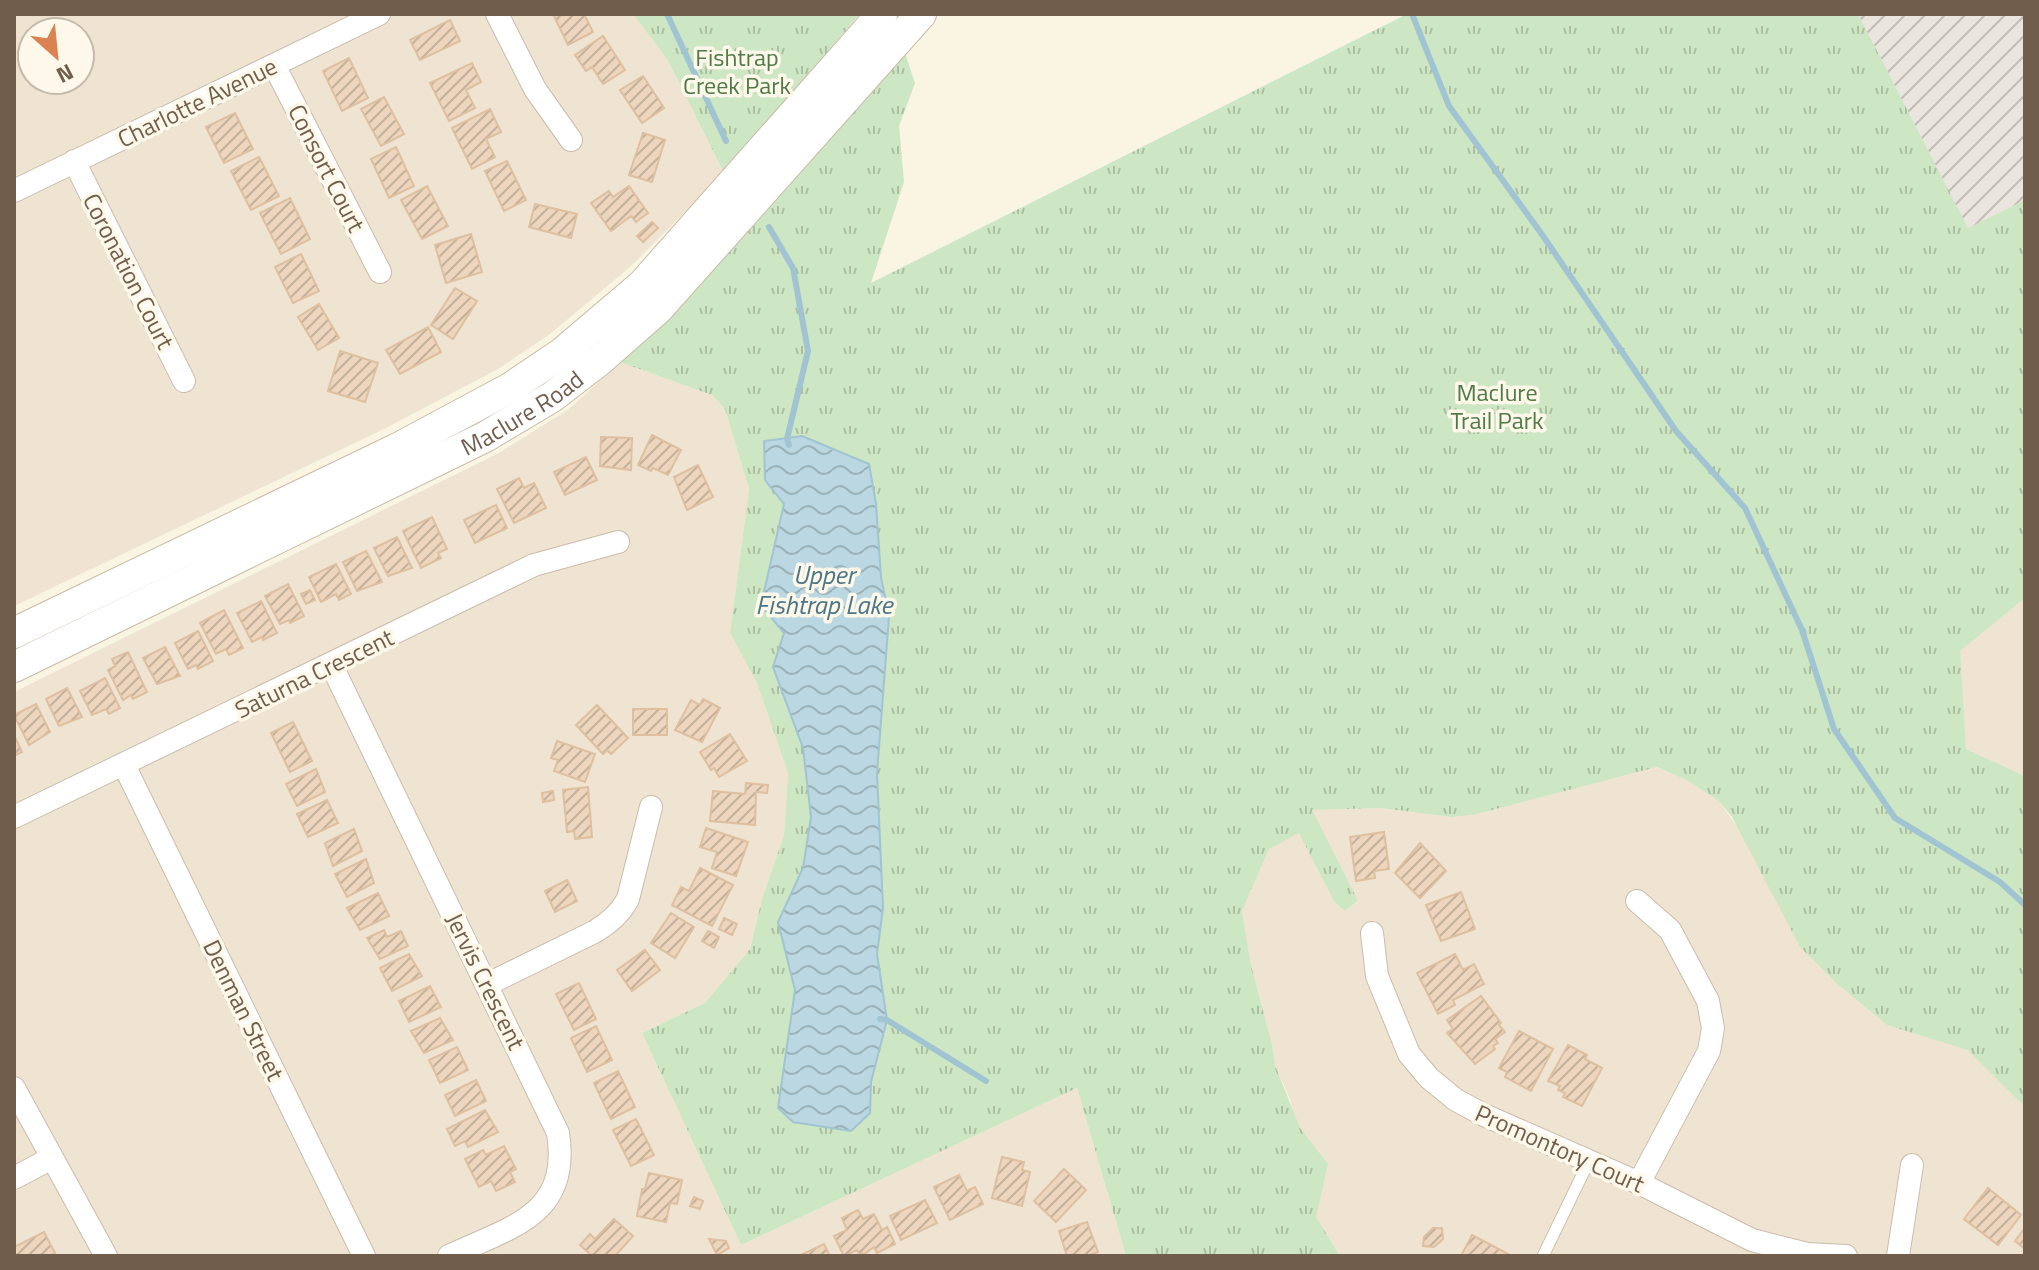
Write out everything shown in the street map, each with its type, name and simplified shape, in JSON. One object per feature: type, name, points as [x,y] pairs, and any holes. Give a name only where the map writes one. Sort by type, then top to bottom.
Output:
[{"type":"main road","name":"Maclure Road","points":[[14,633],[398,448],[510,388],[562,353],[642,285],[882,14]]},
{"type":"main road","name":"Maclure Road","points":[[14,667],[473,443],[552,397],[658,309],[921,14]]},
{"type":"street","name":"Charlotte Avenue","points":[[14,191],[379,14]]},
{"type":"street","points":[[497,14],[535,89],[571,140]]},
{"type":"street","name":"Consort Court","points":[[274,65],[380,272]]},
{"type":"street","name":"Coronation Court","points":[[74,161],[184,381]]},
{"type":"street","name":"Saturna Crescent","points":[[14,817],[534,565],[618,542]]},
{"type":"street","name":"Jervis Crescent","points":[[331,664],[558,1133],[562,1157],[556,1187],[545,1203],[528,1219],[449,1256]]},
{"type":"street","name":"Denman Street","points":[[124,765],[364,1256]]},
{"type":"street","points":[[488,984],[607,924],[623,909],[635,875],[651,807]]},
{"type":"street","points":[[1637,901],[1670,930],[1708,1001],[1713,1028],[1709,1051],[1639,1183]]},
{"type":"street","name":"Promontory Court","points":[[1372,933],[1377,976],[1409,1054],[1429,1078],[1456,1100],[1588,1163],[1639,1183],[1752,1240],[1807,1254],[1846,1256]]},
{"type":"street","points":[[14,1088],[106,1256]]},
{"type":"street","points":[[14,1178],[52,1158]]},
{"type":"street","points":[[1898,1256],[1912,1165]]},
{"type":"lane","points":[[1543,1256],[1588,1163]]},
{"type":"shaded area","points":[[14,14],[633,14],[667,59],[724,173],[630,267],[550,334],[498,369],[384,429],[14,606]]},
{"type":"shaded area","points":[[1858,14],[2025,14],[2025,200],[1968,229]]},
{"type":"shaded area","points":[[620,362],[712,395],[725,409],[749,489],[730,633],[757,683],[788,773],[784,835],[762,899],[750,949],[705,1003],[642,1033],[741,1245],[1077,1088],[1126,1256],[14,1256],[14,692],[497,454],[569,409]]},
{"type":"shaded area","points":[[2025,598],[2025,776],[1966,749],[1959,651]]},
{"type":"shaded area","points":[[1657,767],[1718,800],[1743,835],[1800,947],[1835,982],[1887,1025],[1968,1049],[2025,1107],[2025,1256],[1340,1256],[1316,1217],[1291,1102],[1275,1065],[1251,965],[1242,911],[1269,849],[1299,832],[1335,903],[1345,911],[1358,902],[1311,810],[1381,808],[1451,817],[1473,815]]},
{"type":"green space","name":"Fishtrap Creek Park","points":[[633,14],[860,14],[724,173],[667,59]]},
{"type":"green space","name":"Maclure Trail Park","points":[[1407,14],[1858,14],[1968,228],[2025,200],[2025,598],[1960,651],[1966,749],[2025,776],[2025,1107],[1968,1050],[1887,1025],[1835,982],[1800,947],[1732,817],[1718,800],[1657,767],[1473,815],[1451,817],[1381,808],[1312,810],[1358,901],[1345,911],[1335,903],[1299,833],[1269,849],[1242,911],[1251,965],[1275,1065],[1300,1128],[1328,1164],[1316,1217],[1340,1256],[1126,1256],[1077,1088],[741,1245],[642,1033],[705,1003],[750,949],[762,899],[784,835],[788,773],[757,683],[730,633],[749,489],[725,409],[712,395],[620,362],[689,298],[905,53],[915,83],[899,126],[904,182],[871,283]]},
{"type":"water","name":"Upper Fishtrap Lake","points":[[802,436],[869,464],[876,504],[881,577],[889,617],[877,773],[883,908],[877,954],[887,1020],[871,1082],[870,1113],[851,1131],[793,1122],[778,1108],[795,990],[778,922],[803,868],[811,817],[803,748],[773,667],[784,633],[761,605],[784,504],[765,480],[764,441]]},
{"type":"building","points":[[553,14],[584,14],[593,32],[568,45]]},
{"type":"building","points":[[450,20],[460,41],[420,60],[410,40]]},
{"type":"building","points":[[603,36],[625,70],[603,84],[592,67],[586,71],[575,55]]},
{"type":"building","points":[[349,58],[368,98],[342,111],[323,71]]},
{"type":"building","points":[[472,63],[481,82],[466,90],[475,108],[449,121],[430,83]]},
{"type":"building","points":[[643,76],[664,108],[642,123],[620,90]]},
{"type":"building","points":[[384,97],[404,134],[381,146],[361,109]]},
{"type":"building","points":[[490,109],[501,132],[486,139],[495,157],[472,169],[452,128]]},
{"type":"building","points":[[235,113],[253,149],[224,163],[206,127]]},
{"type":"building","points":[[643,133],[665,140],[652,182],[629,175]]},
{"type":"building","points":[[396,147],[414,186],[389,198],[371,159]]},
{"type":"building","points":[[259,157],[279,196],[251,210],[231,171]]},
{"type":"building","points":[[507,161],[526,200],[504,211],[485,171]]},
{"type":"building","points":[[427,186],[448,226],[422,239],[401,200]]},
{"type":"building","points":[[629,186],[648,213],[636,222],[631,216],[611,231],[591,203],[609,191],[613,197]]},
{"type":"building","points":[[290,198],[310,239],[281,254],[260,213]]},
{"type":"building","points":[[535,204],[577,214],[571,238],[529,227]]},
{"type":"building","points":[[652,222],[658,228],[643,242],[637,236]]},
{"type":"building","points":[[471,234],[482,272],[446,283],[435,245]]},
{"type":"building","points":[[301,254],[319,291],[293,303],[275,267]]},
{"type":"building","points":[[455,288],[477,301],[453,339],[431,325]]},
{"type":"building","points":[[319,304],[339,338],[318,350],[298,317]]},
{"type":"building","points":[[428,327],[441,352],[400,374],[386,350]]},
{"type":"building","points":[[340,351],[378,363],[365,402],[328,391]]},
{"type":"building","points":[[652,435],[681,450],[668,475],[638,465]]},
{"type":"building","points":[[601,437],[632,438],[631,470],[600,466]]},
{"type":"building","points":[[586,457],[597,480],[565,495],[554,472]]},
{"type":"building","points":[[698,465],[713,497],[687,510],[674,477]]},
{"type":"building","points":[[519,478],[524,488],[534,483],[546,508],[514,523],[497,489]]},
{"type":"building","points":[[496,505],[507,528],[475,543],[464,520]]},
{"type":"building","points":[[432,517],[447,549],[438,553],[441,558],[421,568],[403,531]]},
{"type":"building","points":[[397,537],[412,568],[388,576],[374,548]]},
{"type":"building","points":[[366,551],[382,582],[357,591],[343,562]]},
{"type":"building","points":[[336,564],[351,594],[339,600],[336,594],[321,602],[309,577]]},
{"type":"building","points":[[288,584],[304,616],[280,624],[265,596]]},
{"type":"building","points":[[310,590],[315,600],[306,604],[301,594]]},
{"type":"building","points":[[261,601],[277,633],[252,642],[237,613]]},
{"type":"building","points":[[224,610],[243,648],[229,655],[226,649],[216,654],[200,623]]},
{"type":"building","points":[[198,631],[213,661],[198,669],[196,665],[188,669],[175,643]]},
{"type":"building","points":[[165,647],[180,676],[157,684],[143,658]]},
{"type":"building","points":[[128,652],[147,692],[123,700],[108,670],[115,666],[112,659]]},
{"type":"building","points":[[105,678],[120,708],[109,714],[106,709],[92,715],[80,691]]},
{"type":"building","points":[[67,688],[82,717],[59,726],[46,699]]},
{"type":"building","points":[[703,699],[720,708],[702,742],[675,730],[691,700],[700,705]]},
{"type":"building","points":[[36,704],[50,732],[29,745],[14,715]]},
{"type":"building","points":[[597,705],[628,738],[611,754],[607,750],[603,754],[576,725]]},
{"type":"building","points":[[633,709],[667,709],[667,735],[633,735]]},
{"type":"building","points":[[293,722],[312,761],[290,772],[271,733]]},
{"type":"building","points":[[730,734],[747,761],[719,777],[700,752]]},
{"type":"building","points":[[14,735],[22,752],[14,756]]},
{"type":"building","points":[[557,741],[595,754],[585,782],[554,771],[558,760],[551,758]]},
{"type":"building","points":[[316,769],[325,792],[297,806],[286,784]]},
{"type":"building","points":[[746,783],[768,785],[767,793],[756,792],[755,825],[710,821],[713,791],[745,794]]},
{"type":"building","points":[[588,787],[592,837],[575,839],[574,831],[567,832],[563,790]]},
{"type":"building","points":[[553,791],[554,800],[543,802],[542,793]]},
{"type":"building","points":[[327,800],[338,823],[308,837],[297,814]]},
{"type":"building","points":[[706,828],[748,842],[736,876],[712,868],[717,852],[700,847]]},
{"type":"building","points":[[354,829],[362,851],[333,866],[325,843]]},
{"type":"building","points":[[1384,832],[1389,869],[1374,871],[1375,878],[1356,881],[1350,837]]},
{"type":"building","points":[[1420,843],[1446,871],[1420,898],[1395,873]]},
{"type":"building","points":[[366,859],[374,883],[347,897],[335,874]]},
{"type":"building","points":[[700,868],[733,885],[712,926],[672,905],[681,887],[689,891]]},
{"type":"building","points":[[567,880],[577,901],[555,912],[545,891]]},
{"type":"building","points":[[1461,892],[1475,929],[1441,941],[1426,905]]},
{"type":"building","points":[[378,893],[389,916],[360,930],[347,908]]},
{"type":"building","points":[[671,913],[694,927],[675,958],[651,943]]},
{"type":"building","points":[[724,918],[737,924],[732,935],[719,929]]},
{"type":"building","points":[[384,930],[387,937],[401,931],[408,946],[380,959],[367,938]]},
{"type":"building","points":[[708,931],[719,937],[714,948],[702,941]]},
{"type":"building","points":[[645,950],[660,970],[632,991],[617,970]]},
{"type":"building","points":[[409,954],[422,976],[392,991],[380,968]]},
{"type":"building","points":[[1455,954],[1463,970],[1474,964],[1484,984],[1453,1000],[1455,1005],[1438,1014],[1417,973]]},
{"type":"building","points":[[579,983],[596,1019],[574,1030],[556,994]]},
{"type":"building","points":[[430,986],[441,1007],[409,1022],[399,1001]]},
{"type":"building","points":[[1481,996],[1505,1032],[1495,1039],[1498,1043],[1493,1046],[1495,1049],[1475,1064],[1447,1033],[1453,1029],[1447,1020]]},
{"type":"building","points":[[440,1018],[453,1040],[424,1053],[411,1031]]},
{"type":"building","points":[[596,1026],[612,1060],[587,1072],[571,1038]]},
{"type":"building","points":[[1519,1031],[1553,1049],[1531,1091],[1505,1077],[1507,1072],[1499,1068]]},
{"type":"building","points":[[1568,1045],[1602,1068],[1582,1106],[1563,1097],[1565,1093],[1558,1090],[1560,1086],[1548,1081]]},
{"type":"building","points":[[457,1047],[468,1070],[440,1083],[429,1060]]},
{"type":"building","points":[[618,1071],[635,1107],[611,1119],[594,1083]]},
{"type":"building","points":[[476,1080],[486,1101],[455,1116],[445,1095]]},
{"type":"building","points":[[485,1110],[498,1132],[468,1147],[465,1141],[455,1146],[447,1129]]},
{"type":"building","points":[[636,1119],[654,1155],[631,1166],[613,1130]]},
{"type":"building","points":[[504,1146],[516,1169],[510,1172],[515,1182],[496,1191],[491,1181],[479,1187],[465,1159],[483,1150],[486,1155]]},
{"type":"building","points":[[1002,1157],[1024,1162],[1022,1170],[1030,1172],[1022,1206],[992,1198]]},
{"type":"building","points":[[1064,1169],[1086,1190],[1056,1222],[1034,1201]]},
{"type":"building","points":[[649,1173],[682,1180],[677,1204],[670,1203],[666,1222],[637,1216],[642,1189],[645,1189]]},
{"type":"building","points":[[959,1175],[967,1191],[975,1187],[983,1204],[950,1220],[934,1187]]},
{"type":"building","points":[[1988,1188],[2021,1215],[1998,1245],[1964,1219]]},
{"type":"building","points":[[694,1197],[703,1201],[700,1209],[690,1206]]},
{"type":"building","points":[[925,1200],[937,1223],[901,1240],[890,1216]]},
{"type":"building","points":[[858,1210],[863,1219],[874,1214],[882,1230],[887,1227],[895,1244],[877,1253],[874,1247],[863,1255],[857,1250],[844,1256],[834,1236],[847,1230],[842,1218]]},
{"type":"building","points":[[614,1219],[633,1236],[615,1256],[592,1256],[580,1245],[590,1234],[595,1239]]},
{"type":"building","points":[[1087,1222],[1098,1252],[1088,1256],[1067,1256],[1059,1231]]},
{"type":"building","points":[[1433,1228],[1442,1228],[1443,1239],[1434,1247],[1423,1246],[1424,1237]]},
{"type":"building","points":[[2025,1228],[2025,1249],[2015,1241]]},
{"type":"building","points":[[44,1232],[55,1253],[49,1256],[14,1256],[14,1247]]},
{"type":"building","points":[[1472,1235],[1512,1256],[1461,1256]]},
{"type":"building","points":[[709,1239],[726,1241],[729,1248],[717,1255]]},
{"type":"building","points":[[824,1244],[830,1256],[799,1256]]},
{"type":"waterway","points":[[667,14],[726,141]]},
{"type":"waterway","points":[[1412,14],[1449,106],[1541,233],[1676,431],[1745,508],[1802,630],[1834,729],[1895,818],[2000,882],[2025,905]]},
{"type":"waterway","points":[[769,227],[793,268],[808,351],[787,439],[789,445]]},
{"type":"waterway","points":[[880,1019],[887,1020],[986,1081]]}]
